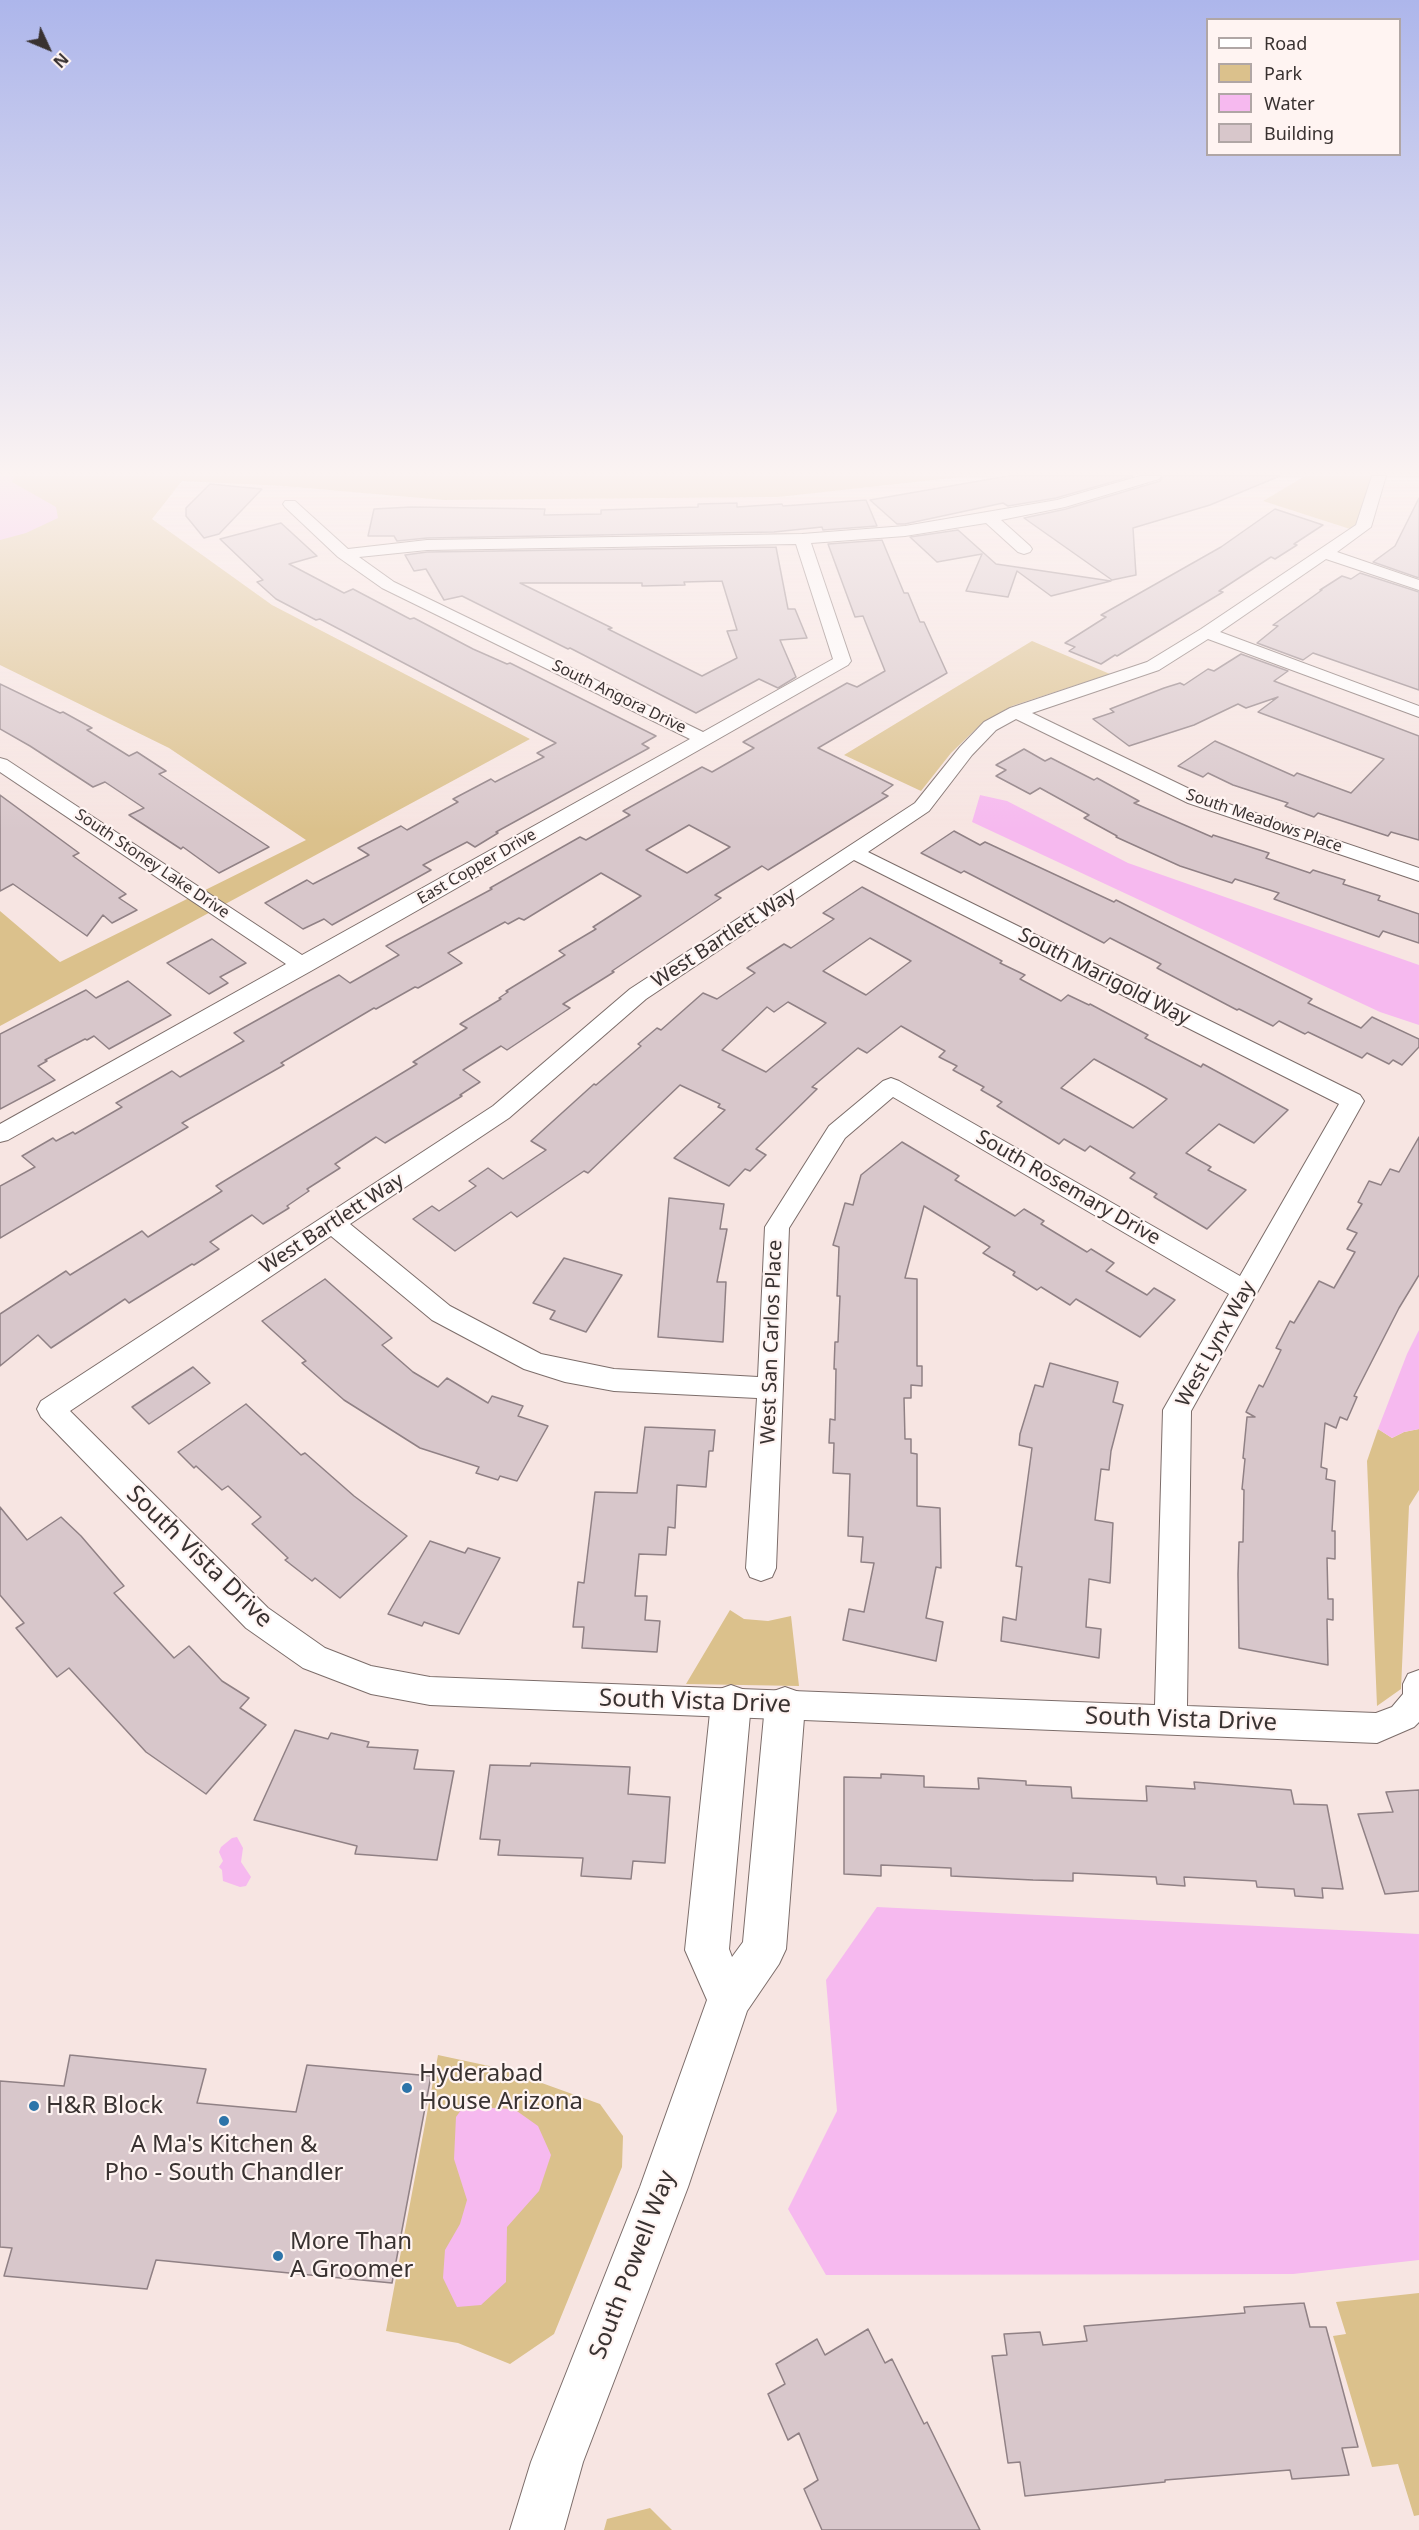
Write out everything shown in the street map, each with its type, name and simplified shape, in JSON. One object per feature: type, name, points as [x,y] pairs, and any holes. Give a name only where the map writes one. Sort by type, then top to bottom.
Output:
[{"type":"street","name":"South Angora Drive","points":[[407,594],[704,739]]},
{"type":"street","name":"East Copper Drive","points":[[0,1134],[303,966],[842,661],[820,594]]},
{"type":"street","name":"West Bartlett Way","points":[[51,1409],[501,1112],[638,994],[922,807],[966,751],[990,726],[1016,712],[1153,666],[1264,594]]},
{"type":"street","points":[[1207,633],[1419,712]]},
{"type":"street","name":"South Meadows Place","points":[[1016,712],[1195,799],[1419,875]]},
{"type":"street","name":"South Stoney Lake Drive","points":[[0,764],[303,966]]},
{"type":"street","name":"South Marigold Way","points":[[855,853],[1352,1101]]},
{"type":"street","name":"South Rosemary Drive","points":[[891,1086],[1245,1291]]},
{"type":"street","name":"West San Carlos Place","points":[[761,1568],[777,1227],[837,1132],[891,1086]]},
{"type":"street","name":"West Lynx Way","points":[[1171,1720],[1177,1410],[1352,1101]]},
{"type":"street","points":[[333,1224],[441,1313],[532,1362],[614,1380],[771,1388]]},
{"type":"street","name":"South Vista Drive","points":[[51,1409],[257,1618],[314,1658],[371,1680],[430,1691],[1377,1728],[1403,1718],[1418,1699],[1419,1684]]},
{"type":"street","points":[[729,1999],[707,1950],[731,1703]]},
{"type":"street","name":"South Powell Way","points":[[537,2530],[557,2462],[668,2176],[729,1999],[764,1950],[785,1705]]},
{"type":"green space","points":[[0,594],[257,594],[272,605],[530,739],[0,1026],[0,911],[60,962],[306,840],[169,748],[0,665]]},
{"type":"green space","points":[[1032,641],[1110,674],[1012,706],[981,724],[951,753],[921,791],[844,755]]},
{"type":"green space","points":[[1378,1429],[1392,1438],[1404,1432],[1419,1429],[1419,1490],[1409,1506],[1401,1689],[1377,1706],[1367,1461]]},
{"type":"green space","points":[[730,1610],[744,1619],[768,1621],[791,1616],[799,1686],[686,1684]]},
{"type":"green space","points":[[438,2055],[503,2069],[600,2104],[623,2136],[622,2167],[554,2334],[510,2364],[458,2343],[386,2331]]},
{"type":"green space","points":[[1419,2293],[1419,2515],[1414,2516],[1398,2464],[1372,2467],[1333,2336],[1346,2334],[1336,2302]]},
{"type":"green space","points":[[650,2508],[672,2530],[604,2530],[607,2519]]},
{"type":"water","points":[[980,795],[1007,801],[1128,863],[1419,965],[1419,1025],[1380,1012],[972,822]]},
{"type":"water","points":[[1419,1330],[1419,1429],[1404,1432],[1392,1438],[1378,1429],[1407,1354]]},
{"type":"water","points":[[237,1837],[243,1848],[241,1862],[251,1877],[246,1886],[240,1887],[223,1881],[222,1870],[219,1867],[223,1861],[219,1852],[221,1847],[232,1838]]},
{"type":"water","points":[[877,1907],[1419,1934],[1419,2260],[1293,2274],[826,2275],[788,2209],[837,2111],[826,1980]]},
{"type":"water","points":[[482,2097],[492,2108],[514,2109],[538,2126],[551,2155],[539,2191],[507,2227],[506,2282],[481,2305],[457,2307],[443,2278],[445,2250],[460,2224],[467,2200],[454,2159],[456,2117],[469,2099]]},
{"type":"building","points":[[270,594],[363,594],[473,649],[507,664],[510,663],[656,736],[642,744],[649,748],[496,832],[498,833],[475,847],[467,842],[423,865],[431,870],[332,925],[324,919],[303,929],[265,903],[307,880],[313,884],[369,855],[358,848],[401,826],[407,830],[458,802],[453,799],[491,779],[495,782],[544,757],[537,753],[556,743],[320,619],[316,620]]},
{"type":"building","points":[[441,594],[543,594],[702,676],[737,658],[727,631],[737,630],[726,594],[785,594],[788,609],[795,609],[807,638],[780,640],[796,677],[778,688],[759,679],[696,713],[462,596],[444,600]]},
{"type":"building","points":[[847,594],[908,594],[920,622],[924,622],[947,673],[818,748],[893,785],[882,793],[888,796],[768,870],[762,866],[715,895],[721,898],[612,971],[614,972],[563,1004],[570,1008],[507,1050],[501,1046],[463,1070],[480,1082],[460,1095],[462,1096],[385,1143],[376,1137],[335,1164],[340,1168],[307,1189],[309,1191],[287,1206],[289,1208],[263,1224],[252,1215],[210,1242],[219,1249],[194,1265],[192,1264],[129,1303],[125,1299],[51,1348],[38,1335],[0,1366],[0,1314],[66,1271],[70,1275],[142,1231],[148,1237],[222,1191],[216,1186],[417,1064],[413,1062],[467,1028],[460,1024],[501,999],[499,998],[508,992],[506,991],[565,955],[559,951],[596,929],[593,927],[641,896],[601,873],[524,920],[519,918],[508,924],[505,922],[448,953],[462,963],[418,988],[415,987],[376,1009],[374,1008],[281,1063],[284,1065],[182,1123],[188,1127],[0,1238],[0,1186],[35,1167],[22,1156],[53,1138],[56,1141],[73,1132],[75,1134],[122,1107],[116,1103],[172,1071],[180,1077],[244,1041],[234,1033],[339,975],[350,983],[399,955],[386,946],[492,889],[490,888],[580,837],[586,840],[630,815],[623,811],[702,767],[712,772],[754,748],[743,742],[847,683],[857,687],[885,671],[863,616],[855,617]],"holes":[[[689,825],[730,847],[687,873],[646,850]]]},
{"type":"building","points":[[987,594],[1009,594],[1008,597]]},
{"type":"building","points":[[1138,594],[1220,594],[1101,664],[1069,651],[1075,647],[1065,643],[1106,617],[1101,615]]},
{"type":"building","points":[[1316,594],[1419,594],[1419,690],[1313,653],[1303,660],[1257,643],[1278,626],[1273,625]]},
{"type":"building","points":[[1241,654],[1288,671],[1274,681],[1419,736],[1419,840],[1391,832],[1388,836],[1318,813],[1314,817],[1285,806],[1288,803],[1233,785],[1208,773],[1203,777],[1178,766],[1215,741],[1294,776],[1297,773],[1351,793],[1384,759],[1258,712],[1278,697],[1246,708],[1238,704],[1194,725],[1129,746],[1093,719],[1114,712],[1110,709],[1164,688],[1180,683],[1184,685],[1208,669],[1214,671]]},
{"type":"building","points":[[0,684],[60,713],[63,712],[92,728],[87,730],[129,756],[137,752],[166,771],[159,774],[269,847],[219,873],[183,847],[181,849],[129,815],[144,808],[105,782],[93,787],[0,729]]},
{"type":"building","points":[[1024,749],[1045,761],[1051,758],[1094,780],[1097,778],[1139,801],[1134,803],[1212,837],[1213,835],[1269,853],[1266,858],[1310,873],[1313,870],[1345,880],[1343,884],[1380,896],[1378,900],[1419,914],[1419,943],[1383,931],[1379,937],[1274,899],[1279,893],[1235,879],[1232,883],[1180,866],[1116,837],[1084,818],[1089,815],[1040,788],[1030,794],[996,776],[1006,770],[996,765]]},
{"type":"building","points":[[0,795],[79,853],[73,856],[126,894],[119,898],[137,910],[112,923],[103,915],[87,936],[13,884],[0,891]]},
{"type":"building","points":[[954,831],[980,845],[985,842],[1114,902],[1116,900],[1312,999],[1308,1003],[1361,1028],[1372,1017],[1419,1039],[1419,1047],[1402,1065],[1393,1060],[1389,1064],[1367,1053],[1362,1058],[1279,1021],[1273,1026],[1237,1010],[1157,968],[1161,964],[1110,938],[1104,943],[964,871],[961,873],[921,853]]},
{"type":"building","points":[[862,887],[1002,961],[1000,963],[1025,975],[1020,979],[1061,1001],[1068,995],[1090,1004],[1148,1035],[1145,1038],[1201,1067],[1203,1064],[1288,1110],[1254,1143],[1219,1124],[1186,1153],[1211,1167],[1208,1170],[1246,1190],[1207,1229],[1154,1197],[1157,1194],[1130,1178],[1135,1173],[1090,1146],[1085,1151],[1064,1139],[1059,1144],[997,1106],[1002,1102],[981,1090],[984,1087],[953,1070],[957,1066],[939,1057],[945,1051],[901,1026],[867,1053],[858,1048],[812,1087],[817,1089],[756,1149],[766,1155],[750,1171],[745,1169],[729,1186],[674,1158],[725,1110],[718,1107],[720,1104],[680,1085],[588,1173],[584,1171],[517,1217],[511,1212],[455,1251],[413,1219],[432,1206],[439,1211],[476,1186],[469,1181],[488,1168],[503,1179],[546,1150],[531,1141],[594,1084],[596,1085],[641,1046],[638,1044],[657,1028],[661,1030],[703,993],[717,999],[755,973],[747,968],[784,944],[791,948],[834,919],[823,913]],"holes":[[[870,938],[911,961],[866,995],[823,971]],[[788,1002],[826,1023],[766,1072],[722,1050],[767,1007],[774,1012]],[[1094,1059],[1167,1099],[1133,1128],[1061,1088]]]},
{"type":"building","points":[[212,939],[246,963],[220,977],[228,983],[209,994],[167,963]]},
{"type":"building","points":[[128,981],[171,1015],[109,1049],[94,1036],[45,1060],[47,1061],[38,1066],[55,1080],[0,1109],[0,1034],[86,990],[96,998]]},
{"type":"building","points":[[1419,1137],[1419,1275],[1399,1308],[1354,1396],[1357,1397],[1347,1420],[1340,1417],[1336,1428],[1325,1423],[1321,1467],[1327,1469],[1326,1479],[1335,1481],[1332,1531],[1335,1531],[1335,1559],[1327,1558],[1328,1599],[1333,1599],[1333,1620],[1327,1619],[1328,1665],[1239,1648],[1238,1574],[1239,1542],[1243,1542],[1244,1490],[1242,1489],[1245,1459],[1243,1458],[1247,1417],[1255,1417],[1246,1412],[1259,1385],[1263,1387],[1281,1350],[1276,1348],[1290,1321],[1294,1323],[1319,1281],[1334,1288],[1355,1252],[1347,1249],[1357,1233],[1347,1229],[1362,1204],[1358,1202],[1369,1181],[1381,1185],[1390,1169],[1399,1172]]},
{"type":"building","points":[[902,1142],[959,1176],[955,1180],[1015,1216],[1024,1209],[1044,1221],[1041,1224],[1087,1252],[1091,1249],[1114,1263],[1106,1271],[1147,1295],[1154,1288],[1175,1300],[1140,1337],[1076,1299],[1070,1305],[1041,1287],[1037,1290],[1013,1275],[1015,1272],[983,1253],[990,1247],[924,1206],[905,1278],[917,1279],[917,1366],[922,1366],[922,1386],[911,1385],[911,1398],[904,1398],[905,1439],[911,1439],[911,1453],[917,1454],[917,1506],[940,1508],[941,1568],[936,1567],[926,1618],[943,1622],[936,1661],[843,1640],[849,1609],[864,1612],[874,1563],[861,1562],[863,1537],[848,1536],[850,1474],[833,1473],[834,1443],[829,1443],[830,1419],[835,1420],[835,1342],[838,1342],[840,1296],[837,1296],[839,1247],[833,1245],[845,1203],[853,1205],[861,1175]]},
{"type":"building","points":[[669,1198],[724,1204],[720,1229],[727,1229],[717,1282],[726,1282],[723,1342],[658,1337]]},
{"type":"building","points":[[564,1258],[622,1275],[586,1332],[550,1319],[555,1311],[533,1303]]},
{"type":"building","points":[[325,1279],[392,1338],[382,1345],[413,1372],[438,1387],[447,1378],[488,1403],[492,1396],[523,1406],[518,1416],[548,1426],[517,1481],[500,1476],[498,1480],[476,1473],[479,1467],[420,1448],[344,1400],[302,1363],[306,1361],[262,1321]]},
{"type":"building","points":[[1050,1363],[1118,1382],[1113,1402],[1123,1405],[1111,1451],[1109,1470],[1101,1469],[1095,1520],[1113,1523],[1110,1583],[1089,1579],[1086,1627],[1101,1629],[1099,1658],[1001,1641],[1003,1617],[1016,1620],[1022,1567],[1016,1566],[1032,1448],[1019,1445],[1020,1434],[1035,1385],[1043,1387]]},
{"type":"building","points":[[193,1367],[210,1383],[149,1424],[132,1407]]},
{"type":"building","points":[[246,1404],[301,1455],[305,1453],[354,1496],[407,1536],[340,1598],[315,1578],[312,1581],[285,1560],[288,1558],[252,1524],[261,1517],[228,1486],[222,1490],[178,1452]]},
{"type":"building","points":[[645,1427],[715,1430],[713,1451],[709,1451],[706,1487],[677,1485],[675,1528],[668,1527],[666,1555],[639,1554],[635,1596],[647,1596],[645,1620],[660,1621],[657,1652],[582,1648],[584,1627],[573,1627],[578,1582],[584,1583],[595,1492],[637,1493]]},
{"type":"building","points":[[0,1507],[27,1540],[61,1517],[81,1536],[124,1586],[114,1593],[174,1658],[189,1646],[222,1681],[249,1698],[240,1708],[266,1725],[206,1794],[146,1752],[69,1668],[57,1677],[16,1628],[24,1623],[0,1595]]},
{"type":"building","points":[[430,1541],[465,1553],[468,1548],[500,1558],[459,1634],[424,1622],[422,1626],[388,1614]]},
{"type":"building","points":[[295,1730],[328,1739],[331,1733],[369,1742],[367,1747],[418,1750],[414,1769],[454,1771],[437,1860],[355,1854],[357,1846],[254,1820]]},
{"type":"building","points":[[531,1763],[630,1767],[628,1794],[670,1797],[665,1863],[633,1861],[631,1879],[581,1876],[583,1858],[498,1855],[500,1840],[480,1839],[490,1765],[530,1766]]},
{"type":"building","points":[[881,1774],[924,1776],[924,1787],[979,1789],[978,1778],[1026,1781],[1026,1785],[1071,1787],[1072,1798],[1147,1801],[1146,1786],[1195,1789],[1194,1782],[1291,1790],[1294,1804],[1327,1805],[1343,1889],[1322,1888],[1323,1898],[1295,1896],[1294,1889],[1257,1887],[1256,1881],[1184,1877],[1185,1886],[1157,1884],[1156,1877],[1073,1873],[1073,1881],[1033,1880],[951,1876],[951,1868],[881,1865],[881,1876],[844,1874],[844,1777],[881,1778]]},
{"type":"building","points":[[1419,1790],[1419,1891],[1385,1894],[1358,1814],[1393,1812],[1386,1792]]},
{"type":"building","points":[[70,2055],[206,2069],[197,2103],[296,2112],[307,2065],[431,2076],[392,2283],[156,2260],[147,2289],[4,2276],[12,2248],[0,2247],[0,2081],[64,2086]]},
{"type":"building","points":[[1304,2303],[1310,2327],[1326,2327],[1358,2447],[1342,2448],[1349,2475],[1292,2479],[1290,2470],[1165,2480],[1165,2482],[1025,2496],[1020,2462],[1008,2463],[992,2356],[1007,2355],[1004,2334],[1040,2332],[1043,2345],[1087,2341],[1084,2326],[1245,2313],[1244,2307]]},
{"type":"building","points":[[868,2329],[885,2363],[892,2359],[924,2424],[927,2422],[980,2530],[822,2530],[804,2489],[818,2480],[799,2433],[788,2440],[768,2394],[785,2384],[776,2364],[817,2339],[825,2355]]},
{"type":"place","name":"Hyderabad House Arizona","points":[[407,2088]]},
{"type":"place","name":"H&R Block","points":[[34,2106]]},
{"type":"place","name":"A Ma's Kitchen & Pho - South Chandler","points":[[224,2121]]},
{"type":"place","name":"More Than A Groomer","points":[[278,2256]]}]
